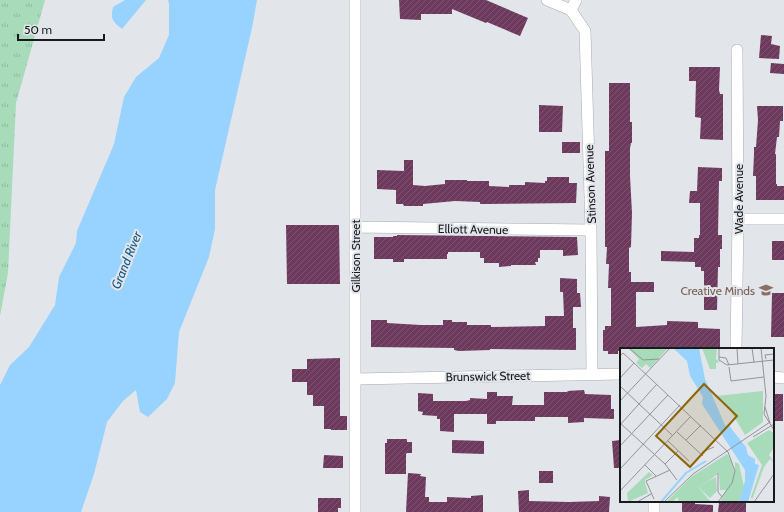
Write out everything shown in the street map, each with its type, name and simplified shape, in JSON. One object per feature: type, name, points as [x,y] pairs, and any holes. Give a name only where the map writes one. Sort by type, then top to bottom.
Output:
[{"type":"street","name":"Gilkison Street","points":[[355,0],[355,512]]},
{"type":"street","points":[[546,0],[573,5]]},
{"type":"street","name":"Stinson Avenue","points":[[573,5],[585,32],[592,230],[592,374]]},
{"type":"street","name":"Wade Avenue","points":[[736,348],[738,219],[737,50]]},
{"type":"street","points":[[738,219],[784,219]]},
{"type":"street","name":"Elliott Avenue","points":[[355,227],[592,230]]},
{"type":"street","name":"Brunswick Street","points":[[355,379],[620,374]]},
{"type":"street","points":[[774,377],[784,378]]},
{"type":"green space","points":[[0,0],[45,0],[16,103],[8,273],[0,316]]},
{"type":"water","points":[[125,0],[146,0],[122,29],[113,20],[112,11],[113,7]]},
{"type":"water","name":"Grand River","points":[[168,0],[257,0],[215,190],[215,229],[209,257],[179,332],[175,383],[167,399],[148,417],[140,412],[136,390],[123,401],[107,422],[94,474],[81,512],[0,512],[0,385],[10,365],[29,347],[55,305],[59,277],[76,243],[77,231],[114,144],[124,97],[136,77],[159,58],[169,35]]},
{"type":"building","points":[[399,0],[486,0],[528,18],[520,36],[452,9],[452,14],[421,14],[421,20],[400,19]]},
{"type":"building","points":[[761,35],[772,36],[771,44],[780,46],[779,59],[759,58]]},
{"type":"building","points":[[771,63],[784,64],[784,74],[770,73]]},
{"type":"building","points":[[689,67],[720,67],[719,90],[720,94],[723,94],[723,140],[700,139],[701,118],[695,117],[696,81],[689,81]]},
{"type":"building","points":[[609,83],[630,83],[630,122],[632,122],[632,143],[630,148],[630,176],[632,213],[631,247],[629,248],[629,272],[631,272],[631,282],[654,282],[654,292],[636,292],[636,327],[667,325],[667,321],[698,322],[698,328],[720,329],[720,348],[620,348],[618,354],[608,354],[608,351],[603,351],[603,330],[605,330],[605,326],[611,326],[611,288],[608,288],[609,264],[606,264],[607,247],[605,247],[605,151],[609,151]]},
{"type":"building","points":[[539,105],[563,106],[562,132],[539,132]]},
{"type":"building","points":[[757,106],[783,106],[783,121],[780,121],[779,137],[777,137],[775,154],[776,184],[777,186],[784,186],[784,200],[756,200],[756,176],[753,176],[754,147],[756,147],[758,120]]},
{"type":"building","points":[[562,142],[580,142],[580,153],[562,153]]},
{"type":"building","points":[[404,160],[413,160],[413,185],[425,186],[445,184],[445,180],[467,180],[489,181],[489,186],[509,187],[509,185],[525,185],[525,182],[545,183],[545,181],[547,181],[547,177],[569,177],[569,183],[577,183],[576,203],[480,204],[480,202],[455,201],[423,204],[423,206],[404,206],[403,204],[396,204],[396,190],[377,189],[377,170],[404,171]]},
{"type":"building","points":[[698,167],[722,168],[722,181],[719,181],[718,235],[722,235],[722,249],[720,249],[720,267],[718,267],[717,310],[704,310],[704,271],[701,271],[701,267],[695,267],[695,262],[661,261],[661,251],[694,252],[694,238],[699,238],[700,235],[700,203],[689,203],[690,191],[697,191]]},
{"type":"building","points":[[286,225],[339,225],[340,284],[287,284]]},
{"type":"building","points":[[397,235],[577,237],[578,255],[563,256],[563,250],[540,250],[540,258],[538,258],[538,262],[535,262],[536,265],[511,265],[499,267],[499,263],[484,263],[484,258],[480,258],[480,252],[448,252],[447,259],[404,259],[404,262],[393,262],[393,259],[374,259],[374,237],[393,237]]},
{"type":"building","points":[[772,241],[784,241],[784,260],[772,260]]},
{"type":"building","points":[[560,278],[577,279],[577,293],[580,293],[581,307],[573,307],[573,328],[576,328],[576,350],[490,349],[459,351],[454,350],[454,348],[371,347],[371,320],[387,320],[387,323],[421,325],[443,325],[443,320],[452,320],[452,322],[467,322],[467,325],[491,325],[491,327],[545,326],[545,316],[564,316],[563,292],[560,292]]},
{"type":"building","points":[[772,293],[784,293],[784,337],[771,337]]},
{"type":"building","points":[[340,358],[340,416],[347,416],[347,430],[324,429],[324,406],[313,406],[313,395],[307,395],[307,382],[292,382],[292,369],[307,369],[307,359]]},
{"type":"building","points":[[584,390],[585,394],[611,395],[611,409],[614,409],[614,419],[584,418],[584,422],[568,423],[568,417],[535,417],[535,421],[496,421],[496,424],[487,424],[487,414],[454,414],[454,432],[440,431],[440,419],[437,419],[437,416],[422,415],[423,412],[418,411],[418,393],[433,394],[433,401],[466,401],[470,400],[470,398],[487,399],[487,392],[497,392],[497,396],[513,396],[512,405],[544,405],[544,392]]},
{"type":"building","points":[[774,394],[783,394],[783,421],[774,421]]},
{"type":"building","points":[[387,439],[407,439],[407,442],[412,442],[412,453],[406,454],[406,474],[385,474],[385,443],[387,443]]},
{"type":"building","points":[[452,440],[484,441],[484,454],[452,453]]},
{"type":"building","points":[[620,440],[620,468],[614,468],[612,441]]},
{"type":"building","points":[[324,455],[343,456],[343,468],[323,468]]},
{"type":"building","points":[[539,471],[553,471],[553,483],[539,483]]},
{"type":"building","points":[[408,473],[421,474],[420,476],[426,477],[425,497],[429,497],[429,502],[447,502],[447,497],[471,498],[471,496],[483,495],[483,512],[406,512]]},
{"type":"building","points":[[529,490],[529,501],[599,501],[599,496],[610,497],[609,512],[519,512],[518,491]]},
{"type":"building","points":[[318,498],[341,498],[341,508],[338,508],[338,512],[318,512]]},
{"type":"building","points":[[682,502],[695,502],[695,504],[713,505],[713,512],[682,512]]},
{"type":"building","points":[[719,503],[746,503],[746,512],[718,512]]},
{"type":"place","name":"Creative Minds","points":[[766,290]]}]
